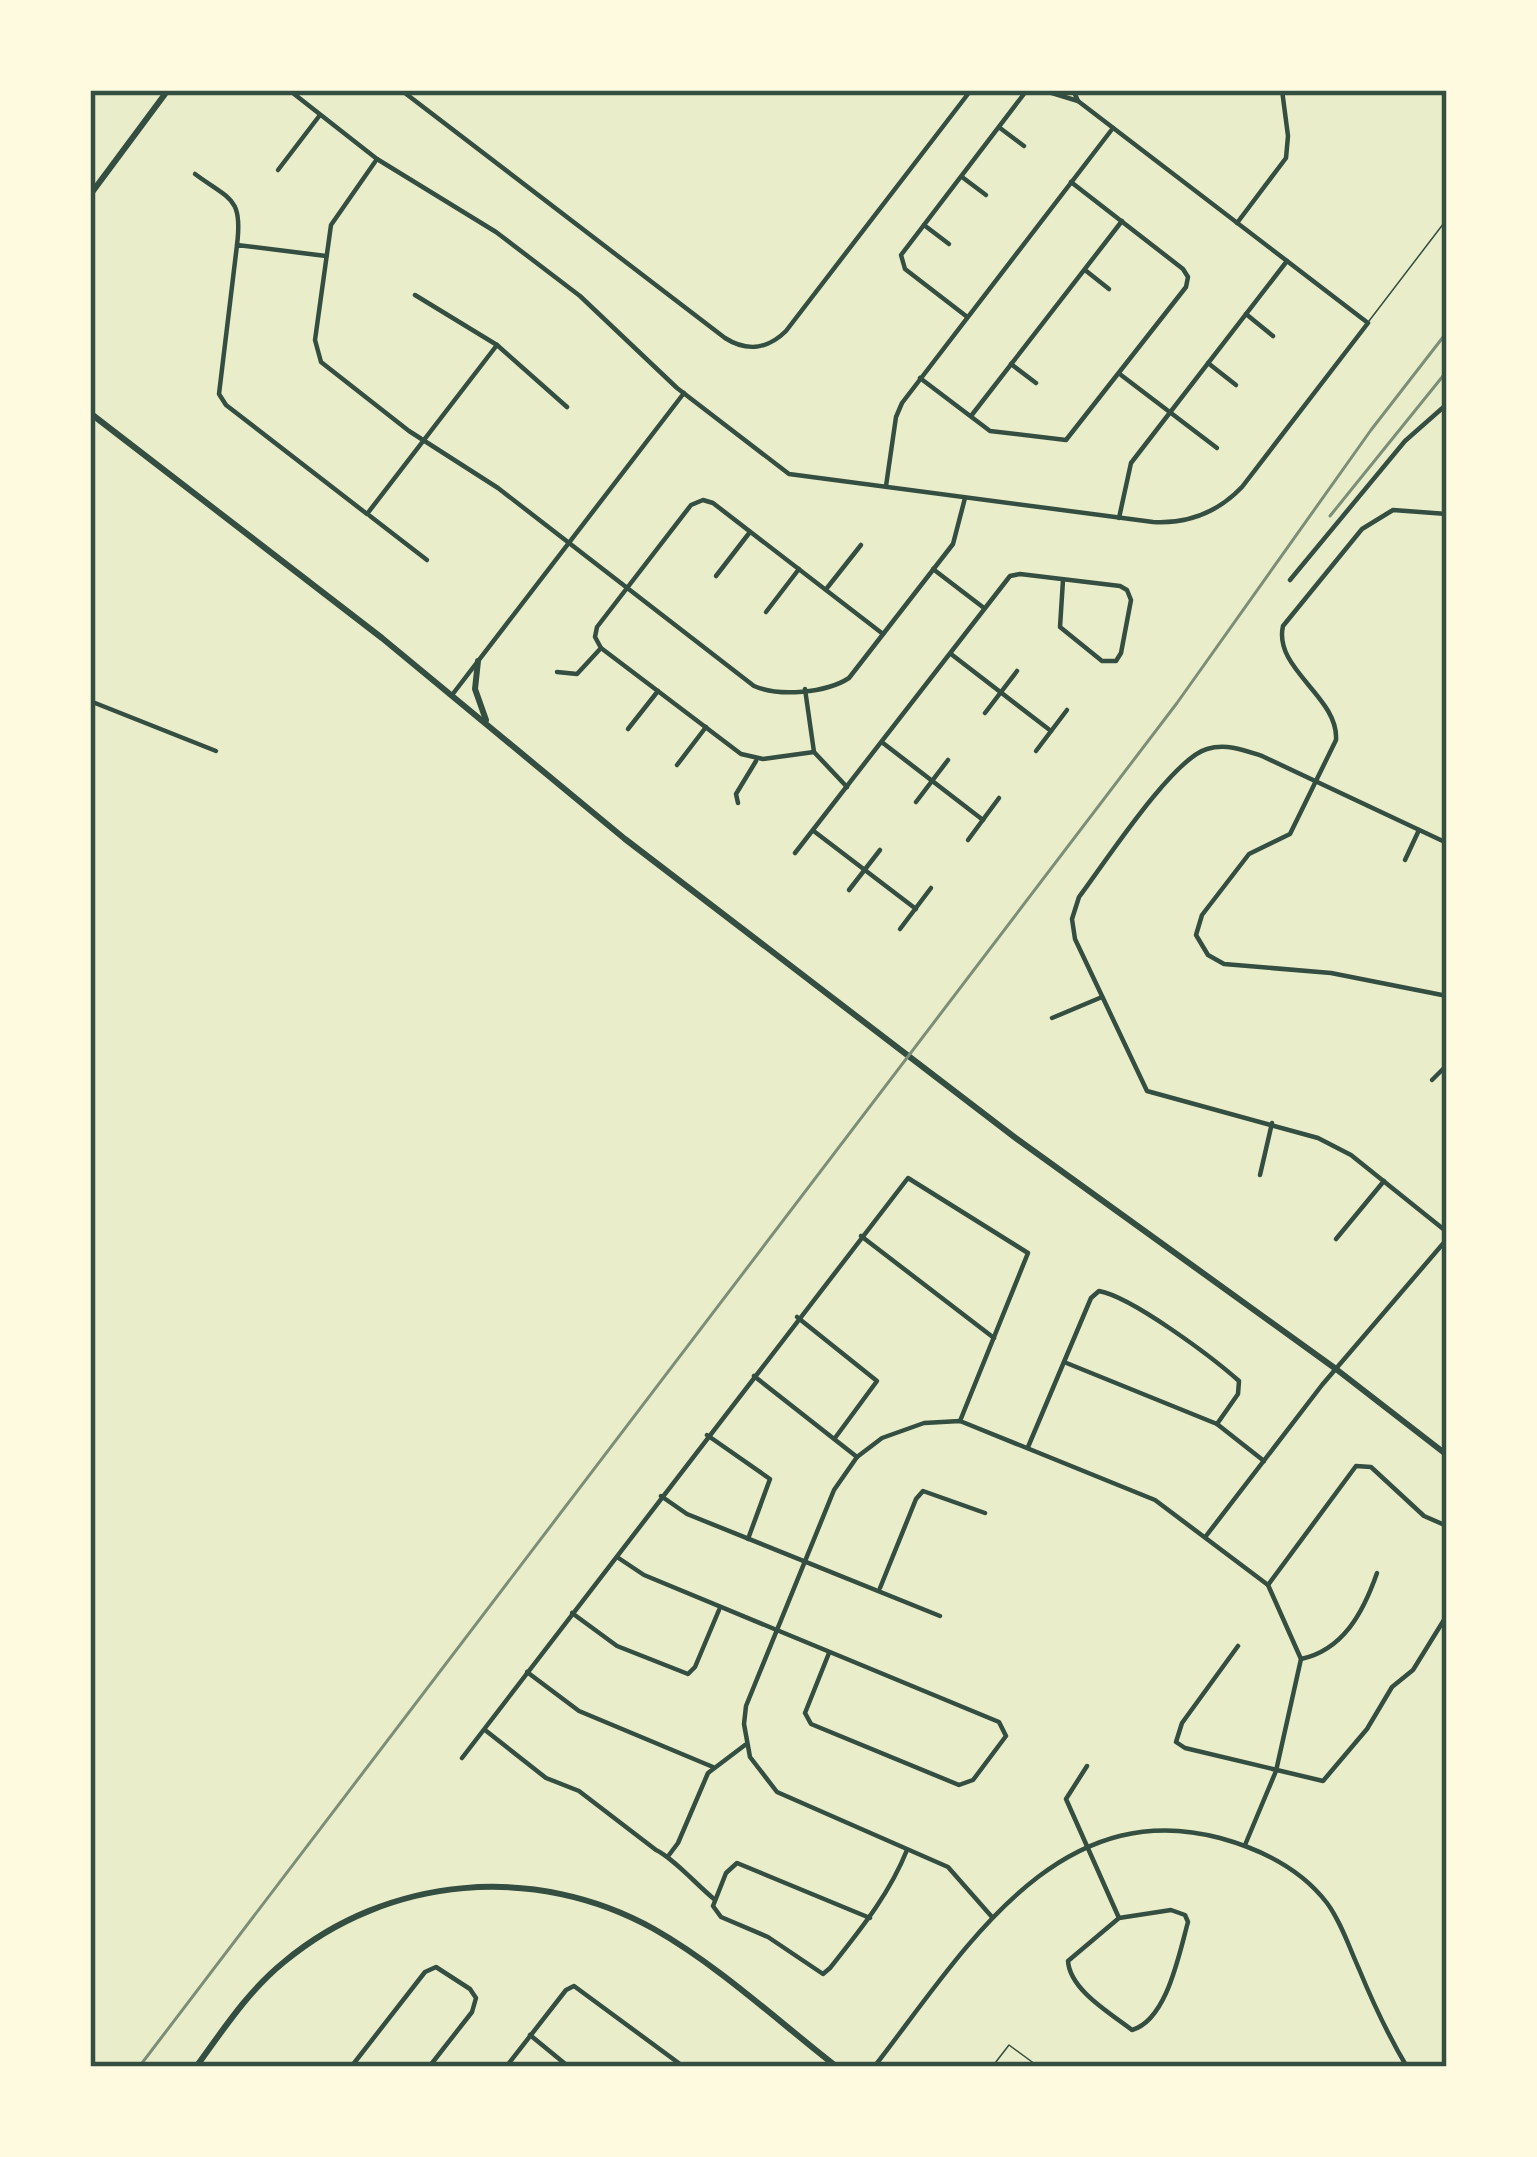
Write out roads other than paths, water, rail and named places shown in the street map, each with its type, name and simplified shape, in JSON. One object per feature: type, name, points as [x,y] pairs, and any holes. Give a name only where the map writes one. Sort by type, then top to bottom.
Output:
[{"type":"main road","points":[[90,195],[168,90]]},
{"type":"main road","points":[[90,413],[452,695],[640,851],[1122,1217],[1336,1369],[1447,1455]]},
{"type":"main road","points":[[478,661],[476,698],[490,727]]},
{"type":"main road","points":[[196,2067],[267,1977],[319,1936],[402,1898],[486,1886],[580,1898],[629,1916],[693,1955],[837,2067]]},
{"type":"street","points":[[289,90],[377,159],[496,232],[580,296],[684,394],[789,474],[1119,518],[1174,522],[1204,514],[1242,487],[1367,322],[1078,101],[1042,90]]},
{"type":"street","points":[[401,90],[724,338],[754,347],[769,344],[786,331],[971,90]]},
{"type":"street","points":[[968,317],[902,266],[901,255],[1027,90]]},
{"type":"street","points":[[1073,90],[1078,101]]},
{"type":"street","points":[[1237,223],[1286,158],[1284,91]]},
{"type":"street","points":[[278,170],[320,115]]},
{"type":"street","points":[[999,127],[1024,146]]},
{"type":"street","points":[[886,488],[897,412],[1113,128]]},
{"type":"street","points":[[377,159],[334,218],[315,346],[318,358],[423,441],[497,488],[754,686],[777,693],[845,681],[958,534],[965,498]]},
{"type":"street","points":[[195,174],[237,207],[220,397],[427,560]]},
{"type":"street","points":[[961,176],[986,195]]},
{"type":"street","points":[[920,378],[993,432],[1066,440],[1120,373],[1188,280],[1183,268],[1071,182]]},
{"type":"street","points":[[971,417],[1122,221]]},
{"type":"street","points":[[924,225],[949,244]]},
{"type":"street","points":[[237,244],[326,256]]},
{"type":"street","points":[[1119,518],[1129,468],[1287,261]]},
{"type":"street","points":[[1084,270],[1109,289]]},
{"type":"street","points":[[415,295],[496,345],[567,407]]},
{"type":"street","points":[[1246,314],[1274,336]]},
{"type":"street","points":[[368,514],[496,345]]},
{"type":"street","points":[[1208,363],[1236,385]]},
{"type":"street","points":[[1011,364],[1036,383]]},
{"type":"street","points":[[1120,373],[1217,448]]},
{"type":"street","points":[[452,695],[684,394]]},
{"type":"street","points":[[1290,580],[1405,441],[1447,404]]},
{"type":"street","points":[[814,752],[757,759],[741,754],[601,648],[595,637],[597,627],[699,500],[713,503],[884,634]]},
{"type":"street","points":[[1447,514],[1393,510],[1362,529],[1283,626],[1283,646],[1336,730],[1290,834],[1249,854],[1202,915],[1196,935],[1208,955],[1224,964],[1331,973],[1447,996]]},
{"type":"street","points":[[716,576],[750,532]]},
{"type":"street","points":[[826,590],[861,545]]},
{"type":"street","points":[[766,612],[800,569]]},
{"type":"street","points":[[933,569],[984,608]]},
{"type":"street","points":[[796,853],[1015,574],[1120,586],[1130,592],[1116,661],[1102,661],[1060,627],[1063,580]]},
{"type":"street","points":[[557,672],[577,674],[601,648]]},
{"type":"street","points":[[950,653],[1051,730]]},
{"type":"street","points":[[985,713],[1017,671]]},
{"type":"street","points":[[806,689],[814,752],[847,787]]},
{"type":"street","points":[[628,729],[658,691]]},
{"type":"street","points":[[90,700],[216,751]]},
{"type":"street","points":[[1036,751],[1067,710]]},
{"type":"street","points":[[677,765],[706,728]]},
{"type":"street","points":[[881,742],[983,820]]},
{"type":"street","points":[[1206,1536],[1447,1236],[1343,1150],[1294,1128],[1150,1094],[1073,932],[1074,908],[1178,767],[1202,751],[1224,746],[1262,756],[1447,843]]},
{"type":"street","points":[[738,803],[736,794],[757,759]]},
{"type":"street","points":[[916,802],[949,760]]},
{"type":"street","points":[[968,840],[999,798]]},
{"type":"street","points":[[813,830],[916,908]]},
{"type":"street","points":[[1405,860],[1419,830]]},
{"type":"street","points":[[849,890],[880,850]]},
{"type":"street","points":[[900,929],[931,888]]},
{"type":"street","points":[[1052,1018],[1102,997]]},
{"type":"street","points":[[1432,1080],[1447,1065]]},
{"type":"street","points":[[1260,1175],[1272,1123]]},
{"type":"street","points":[[462,1758],[908,1178],[1028,1253],[960,1421]]},
{"type":"street","points":[[1336,1239],[1384,1181]]},
{"type":"street","points":[[860,1235],[994,1338]]},
{"type":"street","points":[[1028,1447],[1090,1298],[1099,1292],[1110,1293],[1164,1325],[1235,1377],[1241,1389],[1216,1424]]},
{"type":"street","points":[[797,1317],[877,1381],[835,1438]]},
{"type":"street","points":[[1064,1362],[1216,1424],[1264,1461]]},
{"type":"street","points":[[754,1376],[857,1457]]},
{"type":"street","points":[[992,1917],[948,1867],[778,1792],[756,1769],[746,1745],[746,1706],[834,1490],[857,1457],[902,1429],[960,1421],[1155,1500],[1268,1585],[1300,1659],[1276,1771],[1245,1845]]},
{"type":"street","points":[[707,1435],[770,1478],[748,1539]]},
{"type":"street","points":[[1268,1585],[1361,1464],[1371,1467],[1424,1516],[1447,1526]]},
{"type":"street","points":[[879,1591],[923,1491],[934,1491],[985,1513]]},
{"type":"street","points":[[662,1496],[687,1514],[940,1616]]},
{"type":"street","points":[[615,1556],[644,1575],[999,1722],[1007,1731],[1003,1742],[965,1786],[811,1724],[805,1712],[829,1653]]},
{"type":"street","points":[[1300,1659],[1333,1648],[1369,1596],[1377,1573]]},
{"type":"street","points":[[572,1613],[611,1643],[688,1674],[720,1607]]},
{"type":"street","points":[[1238,1646],[1177,1730],[1176,1742],[1319,1781],[1330,1777],[1367,1729],[1381,1701],[1426,1652],[1447,1616]]},
{"type":"street","points":[[527,1672],[579,1711],[713,1767]]},
{"type":"street","points":[[485,1730],[546,1778],[579,1791],[668,1855],[672,1865],[715,1899]]},
{"type":"street","points":[[668,1855],[713,1767],[746,1745]]},
{"type":"street","points":[[1087,1766],[1066,1799],[1119,1918]]},
{"type":"street","points":[[874,2067],[992,1917],[1086,1846],[1113,1835],[1173,1829],[1245,1845],[1283,1864],[1325,1900],[1407,2067]]},
{"type":"street","points":[[870,1918],[737,1863],[729,1867],[715,1899],[714,1911],[768,1936],[819,1975],[830,1968],[870,1918],[893,1886],[907,1850]]},
{"type":"street","points":[[1171,1910],[1188,1918],[1172,1984],[1135,2031],[1095,2001],[1068,1969],[1071,1957],[1119,1918],[1171,1910]]},
{"type":"street","points":[[351,2067],[424,1972],[436,1967],[476,1998],[472,2012],[429,2067]]},
{"type":"street","points":[[506,2067],[574,1986],[684,2067]]},
{"type":"street","points":[[530,2036],[569,2067]]},
{"type":"lane","points":[[1367,322],[1447,219]]},
{"type":"lane","points":[[992,2067],[1009,2045],[1040,2067]]},
{"type":"railway","points":[[139,2067],[1177,703],[1371,430],[1447,332]]},
{"type":"railway","points":[[1330,516],[1447,371]]}]
